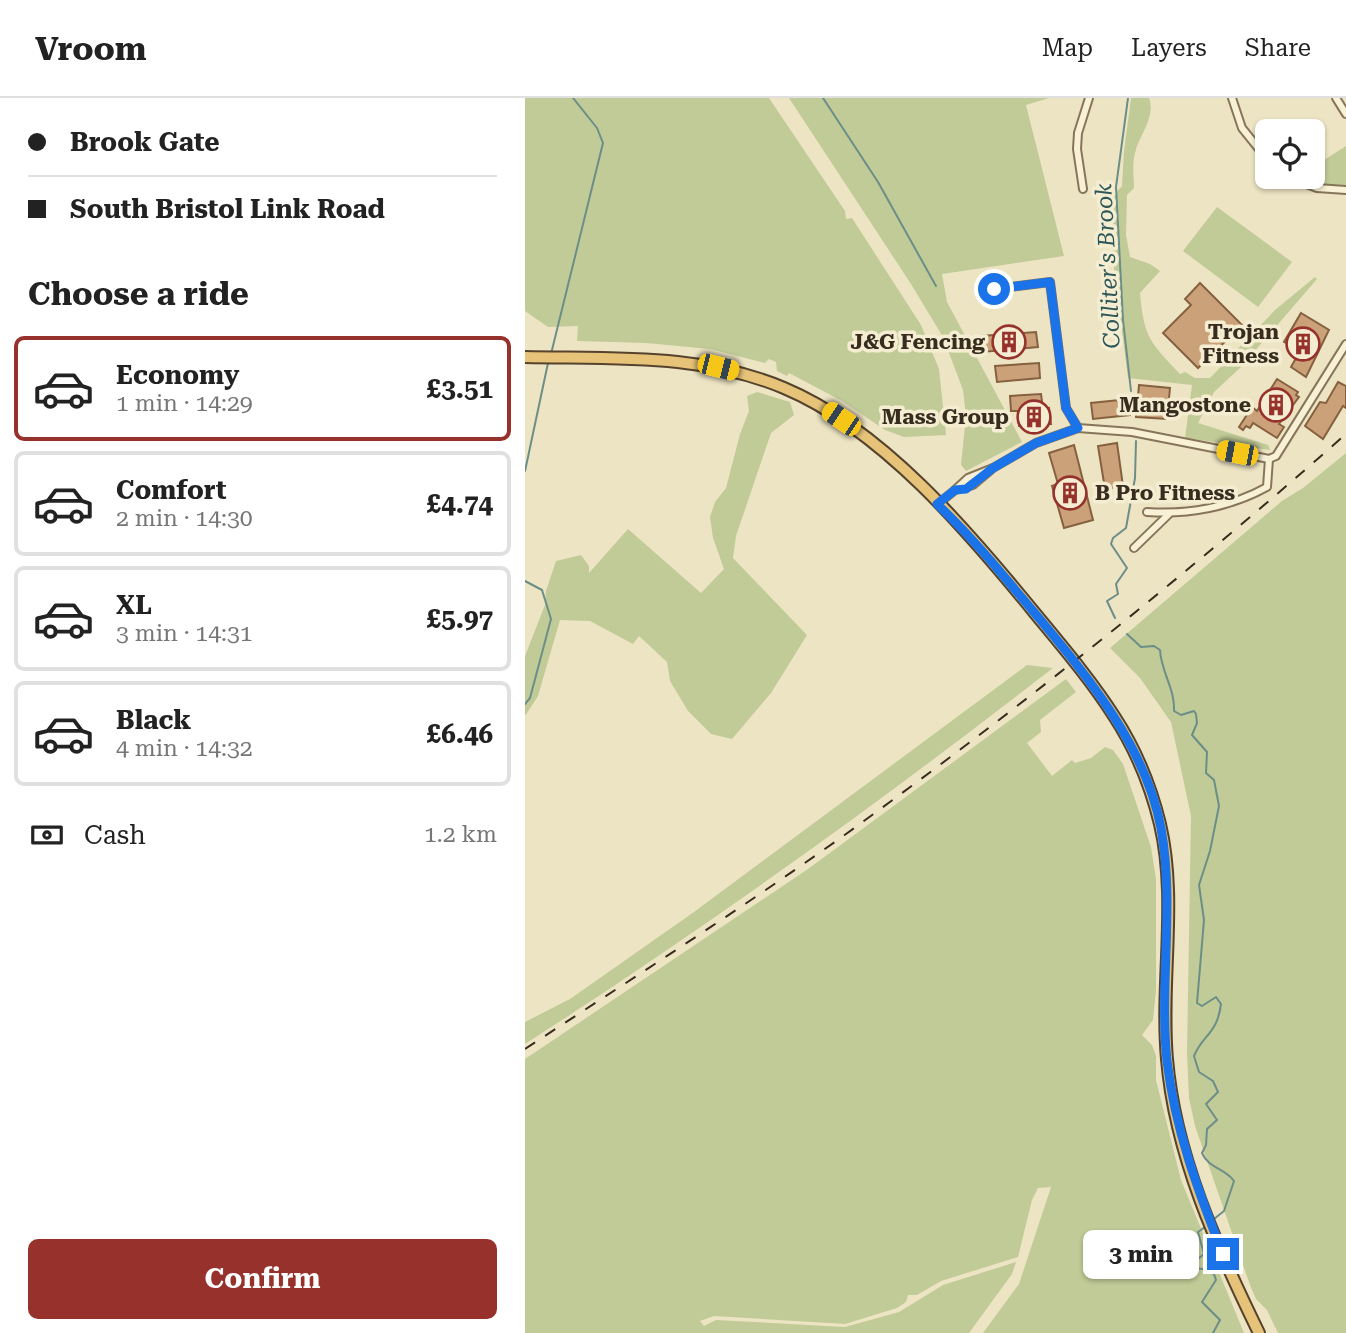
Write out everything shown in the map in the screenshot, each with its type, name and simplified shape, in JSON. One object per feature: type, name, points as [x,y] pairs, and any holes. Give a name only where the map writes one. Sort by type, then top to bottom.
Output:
[{"type":"highway","points":[[525,357],[692,362],[743,373],[783,387],[828,410],[853,427],[937,504],[989,557],[1099,695],[1121,727],[1143,773],[1160,827],[1166,880],[1167,1060],[1173,1103],[1187,1161],[1258,1333]]},
{"type":"street","points":[[1083,189],[1077,149],[1089,98]]},
{"type":"street","points":[[1232,98],[1243,128],[1255,144]]},
{"type":"street","points":[[1336,98],[1346,114]]},
{"type":"street","points":[[1325,189],[1346,190]]},
{"type":"street","points":[[994,289],[1050,282],[1066,408],[1078,428]]},
{"type":"street","points":[[937,504],[955,490],[966,489],[993,468],[1036,443],[1078,428],[1132,432],[1269,459],[1276,456],[1346,344]]},
{"type":"street","points":[[1147,512],[1169,514],[1229,504],[1252,495],[1267,487],[1269,459]]},
{"type":"street","points":[[1134,548],[1169,514]]},
{"type":"green space","points":[[525,98],[769,98],[845,211],[846,219],[852,218],[921,325],[939,369],[946,435],[904,437],[885,430],[842,401],[789,373],[787,376],[777,371],[776,362],[769,359],[765,363],[710,349],[646,343],[577,341],[578,326],[548,327],[525,311]]},
{"type":"green space","points":[[789,98],[1049,98],[1026,105],[1064,256],[942,274],[947,302],[1022,442],[966,471],[961,465],[966,416],[963,390],[943,337]]},
{"type":"green space","points":[[1131,98],[1149,98],[1151,105],[1134,157],[1134,188],[1127,195],[1126,235],[1130,257],[1150,264],[1160,271],[1140,293],[1144,320],[1155,346],[1180,374],[1185,372],[1195,378],[1210,378],[1275,310],[1315,277],[1317,279],[1241,367],[1214,392],[1198,423],[1268,445],[1270,450],[1185,438],[1192,385],[1128,378],[1111,245],[1114,195],[1122,186]]},
{"type":"green space","points":[[1346,146],[1346,186],[1325,184],[1325,159]]},
{"type":"green space","points":[[1217,207],[1292,262],[1258,307],[1183,251]]},
{"type":"green space","points":[[757,392],[790,402],[794,415],[771,433],[736,536],[733,558],[807,635],[771,693],[732,739],[711,734],[688,711],[670,681],[667,662],[639,636],[633,644],[590,621],[560,620],[538,696],[525,716],[525,656],[545,605],[546,591],[556,561],[581,555],[589,566],[589,573],[628,529],[701,593],[724,569],[713,538],[710,517],[715,502],[726,488],[749,411],[747,396]]},
{"type":"green space","points":[[1346,453],[1346,1333],[1278,1333],[1250,1285],[1195,1126],[1189,1098],[1187,1053],[1191,816],[1171,722],[1140,678],[1110,648],[1282,501],[1303,488]]},
{"type":"green space","points":[[1027,665],[1053,668],[793,862],[660,955],[525,1044],[525,1022],[570,999],[694,912]]},
{"type":"green space","points":[[1066,679],[1076,692],[1040,720],[1041,732],[1027,743],[1052,776],[1072,760],[1075,763],[1091,758],[1105,747],[1113,750],[1123,764],[1151,847],[1156,879],[1156,990],[1153,1020],[1142,1035],[1152,1045],[1156,1056],[1156,1080],[1181,1180],[1244,1333],[983,1333],[1019,1284],[1051,1187],[1038,1188],[1032,1200],[1018,1257],[941,1281],[917,1295],[908,1295],[906,1302],[897,1308],[845,1324],[714,1316],[700,1321],[704,1326],[716,1320],[845,1327],[899,1312],[943,1285],[1016,1262],[1012,1274],[969,1333],[525,1333],[525,1059],[808,869]]},
{"type":"building","points":[[1200,283],[1242,325],[1198,368],[1163,333],[1191,305],[1185,299]]},
{"type":"building","points":[[1301,313],[1329,330],[1306,377],[1291,367],[1300,351],[1284,342]]},
{"type":"building","name":"J&G Fencing","points":[[1036,332],[1038,347],[982,352],[981,336]]},
{"type":"building","points":[[1039,363],[1040,378],[997,382],[995,366]]},
{"type":"building","points":[[1277,379],[1298,392],[1296,395],[1299,397],[1279,424],[1284,427],[1277,438],[1253,423],[1250,428],[1246,426],[1243,430],[1239,427],[1252,407],[1257,411]]},
{"type":"building","points":[[1338,382],[1346,386],[1346,408],[1343,406],[1323,439],[1305,426],[1320,402],[1326,403]]},
{"type":"building","points":[[1139,385],[1170,388],[1167,419],[1136,417]]},
{"type":"building","points":[[1041,394],[1043,409],[1049,408],[1051,424],[1019,426],[1018,411],[1011,411],[1010,396]]},
{"type":"building","points":[[1129,399],[1130,415],[1093,419],[1091,403]]},
{"type":"building","points":[[1117,443],[1123,486],[1105,489],[1098,446]]},
{"type":"building","name":"B Pro Fitness","points":[[1074,445],[1093,520],[1064,528],[1052,486],[1058,484],[1049,453]]},
{"type":"waterway","points":[[551,354],[603,143],[597,128],[573,98]]},
{"type":"waterway","points":[[823,98],[878,182],[936,286]]},
{"type":"waterway","name":"Colliter's Brook","points":[[1128,98],[1116,187],[1123,320],[1131,391]]},
{"type":"waterway","points":[[525,471],[548,363]]},
{"type":"waterway","name":"Colliter's Brook","points":[[1115,618],[1107,601],[1118,594],[1116,584],[1127,568],[1111,544],[1113,538],[1126,528],[1135,478],[1136,441]]},
{"type":"waterway","points":[[525,581],[542,590],[551,619],[530,698],[525,704]]},
{"type":"waterway","name":"Colliter's Brook","points":[[1127,634],[1141,647],[1154,646],[1160,650],[1174,711],[1181,715],[1194,711],[1196,714],[1197,723],[1192,735],[1207,752],[1206,773],[1214,780],[1219,806],[1210,851],[1199,885],[1204,920],[1197,1003],[1202,1006],[1216,997],[1221,1004],[1213,1028],[1194,1056],[1199,1072],[1213,1081],[1218,1092],[1206,1104],[1217,1120],[1207,1129],[1206,1145],[1202,1153],[1209,1162],[1234,1181],[1224,1211],[1214,1219]]},
{"type":"waterway","name":"Colliter's Brook","points":[[1205,1227],[1198,1232],[1204,1254],[1193,1263],[1193,1268],[1211,1271],[1215,1276],[1216,1280],[1202,1302],[1220,1320],[1213,1333]]},
{"type":"railway","points":[[525,1049],[767,889],[911,787],[1101,640],[1346,434]]},
{"type":"place","name":"J&G Fencing","points":[[1009,342]]},
{"type":"place","name":"Trojan Fitness","points":[[1303,344]]},
{"type":"place","name":"Mangostone","points":[[1276,405]]},
{"type":"place","name":"Mass Group","points":[[1034,417]]},
{"type":"place","name":"B Pro Fitness","points":[[1070,493]]},
{"type":"route","points":[[994,289],[1050,282],[1066,408],[1078,428],[1036,443],[993,468],[980,481],[966,489],[955,490],[937,504],[989,557],[1099,695],[1121,727],[1143,773],[1160,827],[1164,857],[1167,892],[1167,1060],[1173,1103],[1187,1161],[1223,1254]]}]
